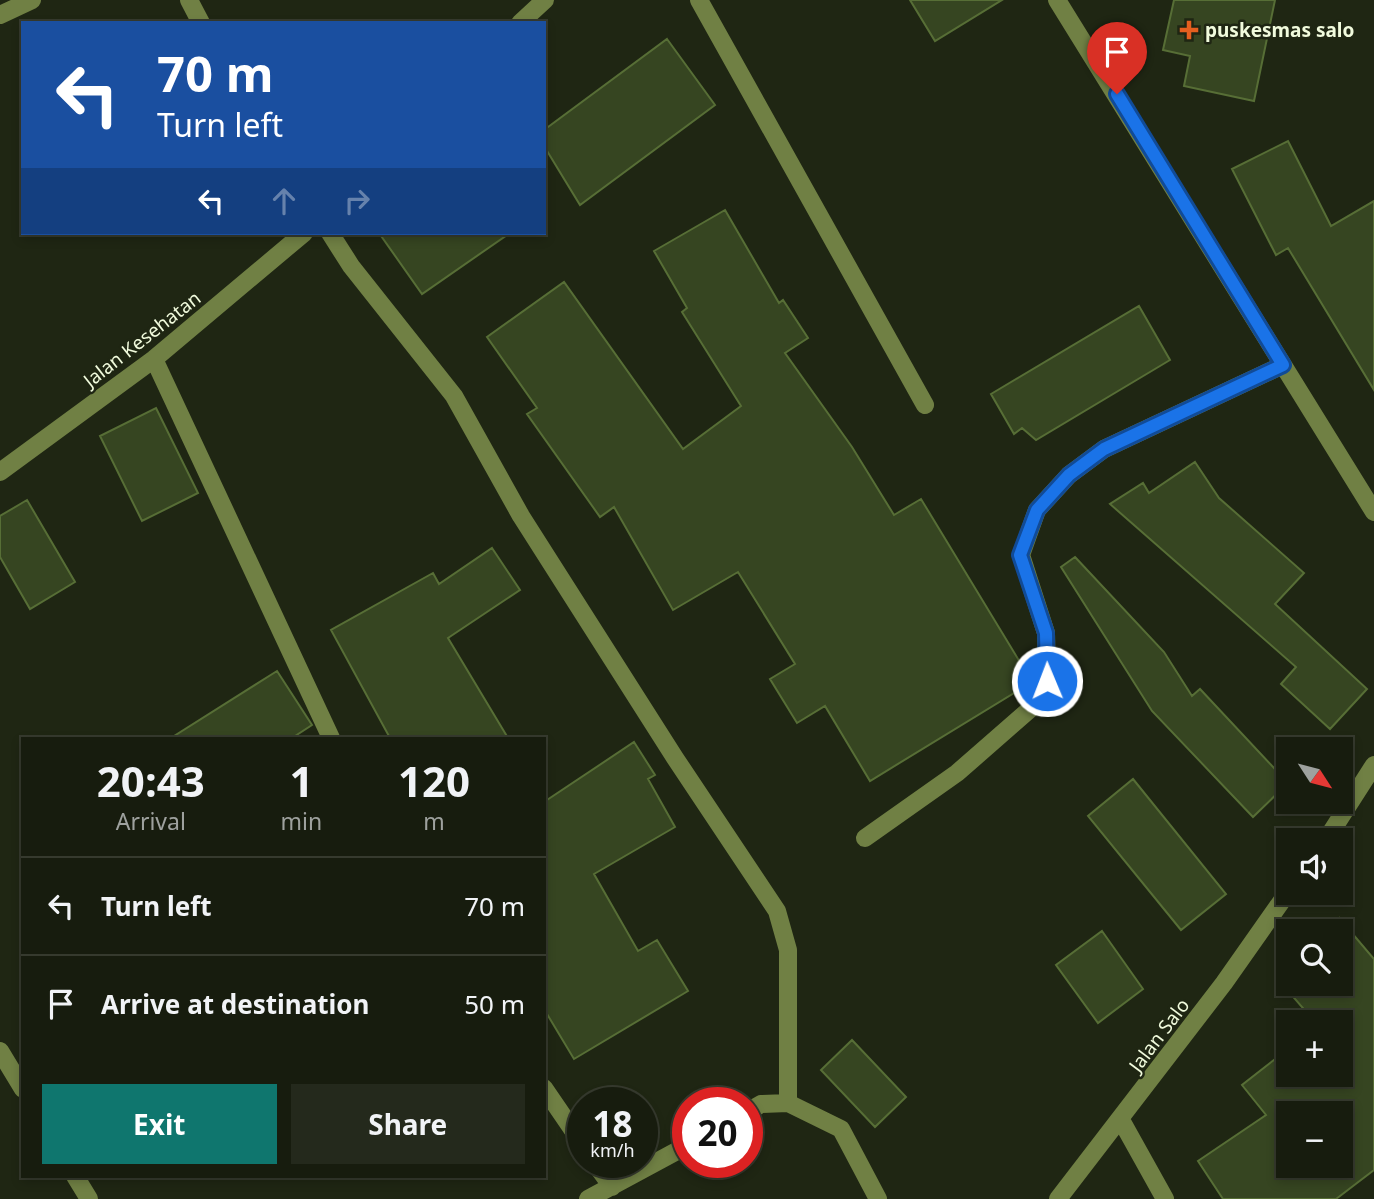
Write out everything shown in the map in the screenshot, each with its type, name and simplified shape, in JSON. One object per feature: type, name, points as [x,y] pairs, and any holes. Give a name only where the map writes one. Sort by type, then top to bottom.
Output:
[{"type":"street","points":[[0,15],[32,0]]},
{"type":"street","points":[[189,0],[200,21]]},
{"type":"street","points":[[522,21],[545,0]]},
{"type":"street","points":[[699,0],[925,405]]},
{"type":"street","points":[[1058,0],[1374,512]]},
{"type":"street","name":"Jalan Kesehatan","points":[[0,472],[154,359],[302,235]]},
{"type":"street","points":[[331,235],[351,266],[454,396],[522,516],[675,758],[777,911],[788,950],[789,1103]]},
{"type":"street","points":[[154,359],[331,737]]},
{"type":"street","points":[[865,838],[957,773],[1037,703],[1047,681],[1046,633],[1020,555],[1037,510],[1069,475],[1104,449],[1283,365]]},
{"type":"street","points":[[1334,828],[1374,765]]},
{"type":"street","name":"Jalan Salo","points":[[1058,1199],[1224,983],[1279,905]]},
{"type":"street","points":[[0,1051],[21,1085]]},
{"type":"street","points":[[546,1091],[567,1122]]},
{"type":"street","points":[[763,1104],[789,1103],[841,1129],[878,1199]]},
{"type":"street","points":[[1121,1120],[1165,1199]]},
{"type":"street","points":[[588,1199],[672,1154]]},
{"type":"street","points":[[76,1178],[89,1199]]},
{"type":"street","points":[[606,1178],[612,1187]]},
{"type":"building","points":[[910,0],[1002,0],[935,41]]},
{"type":"building","points":[[1174,0],[1275,0],[1254,101],[1184,86],[1190,56],[1163,50]]},
{"type":"building","points":[[667,39],[715,105],[580,205],[546,149],[546,129]]},
{"type":"building","points":[[1288,141],[1331,226],[1374,201],[1374,390],[1288,248],[1276,255],[1232,169]]},
{"type":"building","points":[[725,210],[779,303],[783,300],[808,338],[785,353],[852,447],[894,515],[921,499],[1032,682],[870,781],[825,706],[797,723],[770,679],[795,664],[738,572],[673,610],[614,507],[600,517],[527,414],[537,408],[487,337],[564,282],[683,449],[741,406],[682,312],[687,308],[654,251]]},
{"type":"building","points":[[380,235],[507,235],[422,294]]},
{"type":"building","points":[[1139,306],[1170,360],[1036,440],[1022,428],[1014,434],[991,394]]},
{"type":"building","points":[[156,408],[198,493],[142,521],[100,436]]},
{"type":"building","points":[[1195,462],[1219,498],[1304,573],[1275,604],[1367,689],[1330,729],[1281,684],[1296,667],[1110,504],[1143,483],[1149,493]]},
{"type":"building","points":[[27,500],[75,582],[30,609],[0,557],[0,516]]},
{"type":"building","points":[[492,548],[520,590],[448,638],[507,737],[389,737],[331,630],[433,573],[439,584]]},
{"type":"building","points":[[1075,557],[1164,652],[1192,696],[1200,689],[1276,770],[1276,795],[1253,817],[1152,711],[1061,567]]},
{"type":"building","points":[[277,671],[312,725],[294,737],[173,737]]},
{"type":"building","points":[[634,742],[655,775],[648,779],[675,827],[594,874],[638,951],[657,940],[688,991],[574,1059],[546,1012],[546,801]]},
{"type":"building","points":[[1133,779],[1226,894],[1181,930],[1088,816]]},
{"type":"building","points":[[1102,931],[1143,989],[1098,1023],[1056,965]]},
{"type":"building","points":[[1353,934],[1374,959],[1374,1170],[1336,1199],[1223,1199],[1198,1161],[1266,1115],[1242,1085],[1276,1058],[1276,1087],[1353,1087],[1353,1010],[1305,1010],[1292,996],[1353,996]]},
{"type":"building","points":[[852,1040],[906,1097],[875,1127],[821,1070]]},
{"type":"place","name":"puskesmas salo","points":[[1189,30]]},
{"type":"route","points":[[1047,681],[1046,633],[1020,555],[1037,510],[1069,475],[1104,449],[1283,365],[1117,94]]}]
